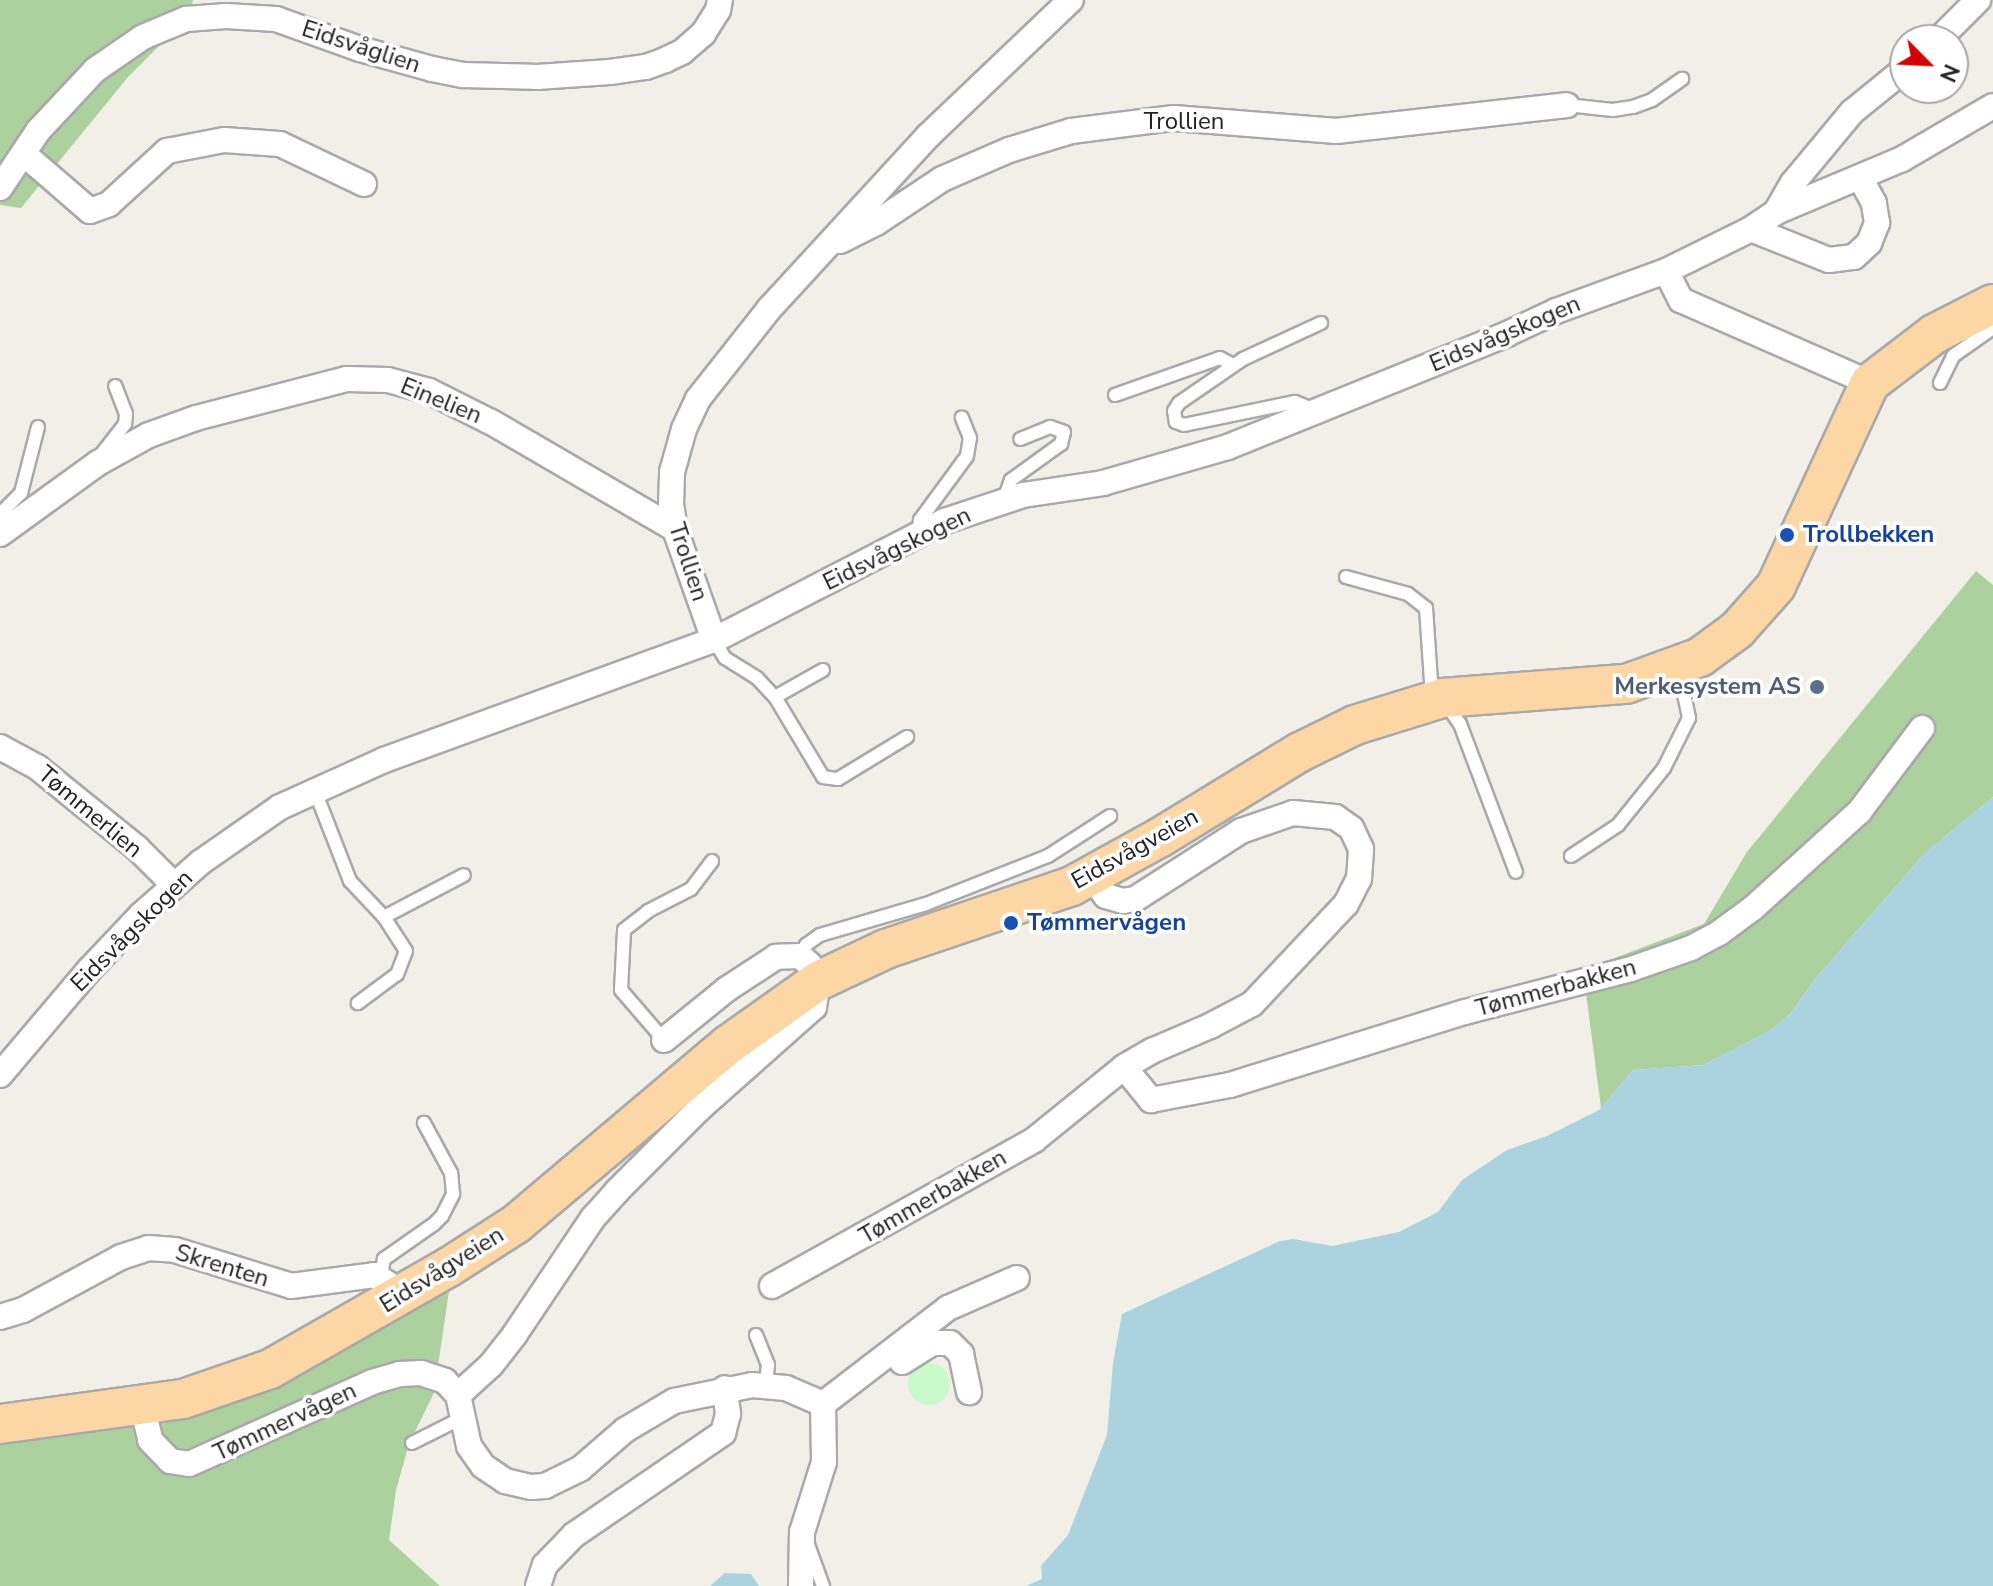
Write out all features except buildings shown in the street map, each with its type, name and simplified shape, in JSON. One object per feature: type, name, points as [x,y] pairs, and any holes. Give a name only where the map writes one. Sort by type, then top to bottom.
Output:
[{"type":"main road","name":"Eidsvågveien","points":[[0,1424],[197,1396],[249,1379],[393,1285],[516,1224],[728,1045],[809,968],[886,949],[1050,894],[1091,876],[1328,738],[1387,713],[1442,698],[1599,688],[1678,667],[1737,630],[1776,586],[1870,383],[1934,334],[1992,313]]},
{"type":"street","name":"Eidsvåglien","points":[[0,188],[68,96],[95,70],[143,37],[186,19],[226,16],[276,19],[360,49],[432,69],[463,75],[537,77],[622,70],[665,60],[682,52],[703,34],[718,10],[720,0]]},
{"type":"street","name":"Trollien","points":[[714,640],[675,529],[672,472],[684,429],[698,399],[769,309],[928,136],[1071,0]]},
{"type":"street","points":[[1954,24],[1978,0]]},
{"type":"street","points":[[1776,212],[1793,183],[1852,112],[1889,82]]},
{"type":"street","name":"Trollien","points":[[827,248],[876,223],[942,179],[1009,150],[1071,131],[1174,118],[1336,131],[1567,105]]},
{"type":"street","points":[[1776,212],[1861,180],[1993,106]]},
{"type":"street","points":[[24,154],[90,211],[109,204],[167,151],[224,140],[280,144],[364,184]]},
{"type":"street","points":[[1751,229],[1829,260],[1854,257],[1869,243],[1877,223],[1874,203],[1861,180]]},
{"type":"street","name":"Eidsvågskogen","points":[[0,1075],[89,970],[174,885],[280,807],[384,760],[714,640],[919,534],[1004,501],[1114,480],[1228,447],[1556,311],[1666,271],[1751,229],[1776,212]]},
{"type":"street","points":[[1666,271],[1681,300],[1870,383]]},
{"type":"street","name":"Einelien","points":[[0,534],[98,463],[139,440],[196,418],[347,379],[388,380],[429,391],[491,422],[675,529]]},
{"type":"street","name":"Tømmerbakken","points":[[1124,1067],[1151,1100],[1230,1085],[1451,1016],[1572,986],[1681,952],[1719,933],[1753,908],[1859,812],[1922,728]]},
{"type":"street","name":"Tømmerlien","points":[[0,747],[37,767],[137,848],[174,885]]},
{"type":"street","name":"Tømmerbakken","points":[[772,1286],[1034,1140],[1124,1067],[1154,1050],[1235,1015],[1267,990],[1351,897],[1359,879],[1361,849],[1351,828],[1335,817],[1325,813],[1293,813],[1241,831],[1135,899],[1123,901],[1106,896],[1091,876]]},
{"type":"street","name":"Eidsvågveien","points":[[664,1040],[765,963],[785,955],[809,968]]},
{"type":"street","points":[[809,968],[817,1001],[799,1024],[699,1109],[593,1218],[515,1334],[460,1406],[469,1446],[483,1466],[505,1481],[531,1487],[545,1486],[580,1469],[625,1430],[674,1401],[725,1388],[766,1385],[786,1388],[823,1404],[848,1397],[881,1378],[919,1349],[942,1342],[950,1343],[961,1354],[969,1392]]},
{"type":"street","name":"Skrenten","points":[[0,1317],[33,1305],[121,1257],[148,1248],[175,1250],[291,1286],[308,1286],[363,1275],[393,1285]]},
{"type":"street","points":[[823,1404],[948,1308],[1017,1278]]},
{"type":"street","name":"Tømmervågen","points":[[142,1404],[150,1440],[170,1461],[189,1464],[372,1382],[400,1374],[436,1376],[460,1406]]},
{"type":"street","points":[[538,1586],[545,1565],[574,1535],[723,1433],[728,1414],[725,1388]]},
{"type":"street","points":[[801,1586],[802,1532],[824,1462],[823,1404]]},
{"type":"lane","points":[[1567,105],[1613,110],[1633,107],[1652,100],[1682,79]]},
{"type":"lane","points":[[1940,383],[1953,356],[1992,313]]},
{"type":"lane","points":[[1317,411],[1295,402],[1201,425],[1176,422],[1174,411],[1179,403],[1233,365],[1321,323]]},
{"type":"lane","points":[[1115,395],[1220,358],[1233,365]]},
{"type":"lane","name":"Einelien","points":[[98,463],[104,448],[125,424],[126,414],[115,386]]},
{"type":"lane","points":[[919,534],[920,520],[967,456],[970,438],[962,418]]},
{"type":"lane","points":[[0,514],[21,493],[38,427]]},
{"type":"lane","points":[[1004,501],[1011,480],[1061,444],[1064,432],[1050,427],[1020,439]]},
{"type":"lane","points":[[1346,577],[1408,594],[1426,608],[1431,682],[1465,736],[1516,872]]},
{"type":"lane","points":[[714,640],[725,658],[757,678],[775,697],[823,777],[838,779],[907,737]]},
{"type":"lane","points":[[1571,856],[1618,825],[1651,787],[1670,757],[1689,718],[1678,667]]},
{"type":"lane","points":[[775,697],[823,670]]},
{"type":"lane","points":[[315,791],[350,881],[384,917],[403,943],[406,958],[389,982],[358,1003]]},
{"type":"lane","points":[[809,968],[806,945],[820,935],[926,904],[1048,856],[1110,816]]},
{"type":"lane","points":[[664,1040],[621,990],[624,930],[648,911],[691,889],[712,861]]},
{"type":"lane","points":[[384,917],[464,875]]},
{"type":"lane","name":"Eidsvågveien","points":[[393,1285],[384,1259],[434,1224],[453,1194],[451,1173],[424,1123]]},
{"type":"lane","points":[[756,1335],[768,1365],[766,1385]]},
{"type":"lane","points":[[412,1443],[460,1406]]},
{"type":"lane","points":[[802,1532],[823,1586]]},
{"type":"green space","points":[[0,0],[193,0],[189,16],[128,77],[21,208],[0,205]]},
{"type":"green space","points":[[1976,571],[1993,585],[1993,797],[1925,853],[1815,979],[1791,1013],[1770,1031],[1703,1065],[1633,1070],[1601,1108],[1583,970],[1704,924],[1747,852]]},
{"type":"green space","points":[[449,1291],[434,1393],[409,1444],[396,1490],[389,1540],[440,1586],[0,1586],[0,1444],[190,1414]]},
{"type":"green space","points":[[929,1363],[944,1369],[950,1384],[944,1399],[929,1405],[914,1399],[908,1384],[914,1369]]},
{"type":"water","points":[[1993,797],[1993,1586],[1026,1586],[1042,1579],[1041,1566],[1068,1535],[1107,1435],[1113,1363],[1122,1314],[1280,1241],[1294,1239],[1332,1246],[1399,1232],[1438,1212],[1462,1180],[1507,1150],[1547,1136],[1599,1110],[1633,1070],[1703,1065],[1770,1031],[1791,1013],[1815,979],[1925,853]]},
{"type":"water","points":[[725,1573],[751,1574],[759,1586],[710,1586]]},
{"type":"place","name":"Trollbekken","points":[[1787,535]]},
{"type":"place","name":"Merkesystem AS","points":[[1817,687]]},
{"type":"place","name":"Tømmervågen","points":[[1011,923]]}]
